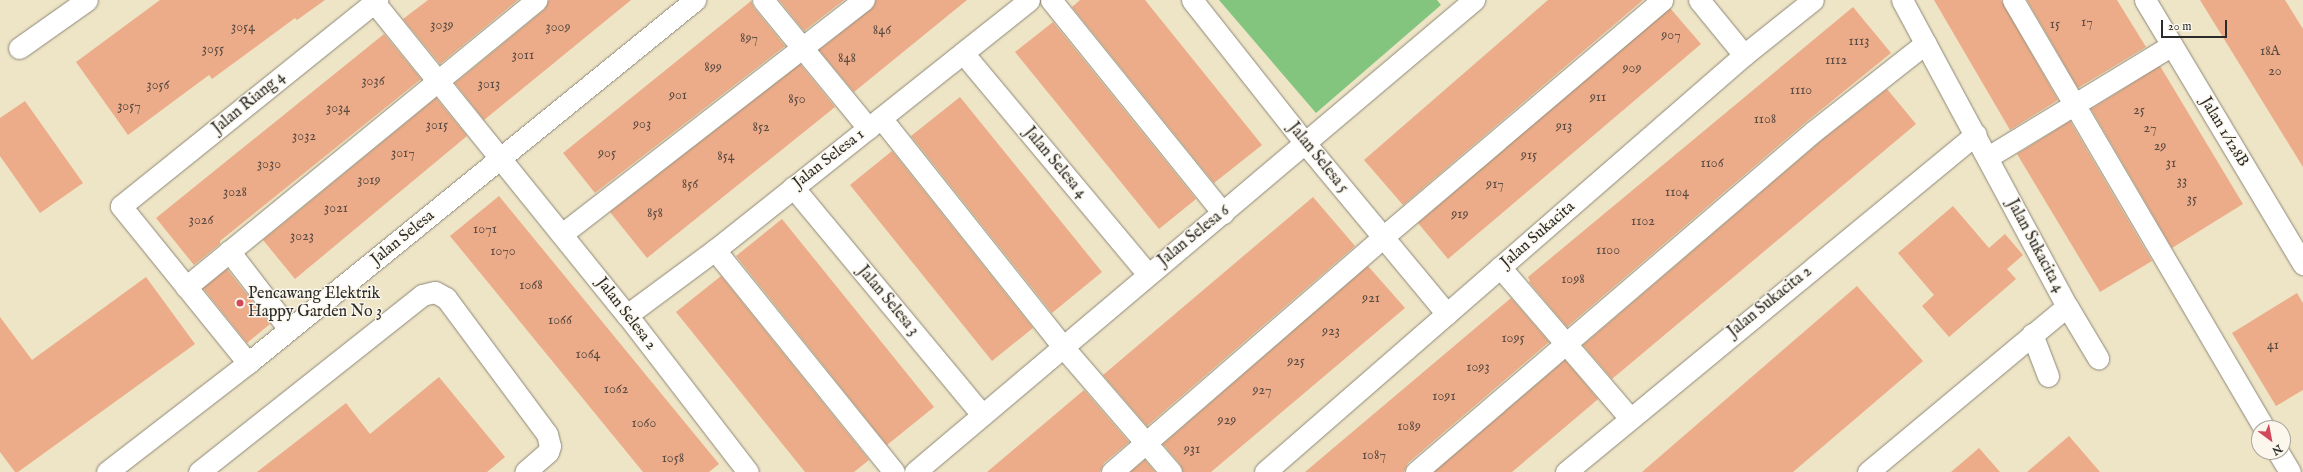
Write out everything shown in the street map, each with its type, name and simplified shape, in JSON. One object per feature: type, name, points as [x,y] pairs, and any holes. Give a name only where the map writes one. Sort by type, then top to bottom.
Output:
[{"type":"street","points":[[18,48],[87,0]]},
{"type":"street","points":[[248,363],[186,287],[436,81],[538,0]]},
{"type":"street","name":"Jalan Selesa","points":[[107,472],[248,363],[695,0]]},
{"type":"street","points":[[763,0],[802,49],[874,123],[1064,348],[1172,472]]},
{"type":"street","points":[[562,234],[864,0]]},
{"type":"street","name":"Jalan Selesa 1","points":[[627,315],[715,250],[1029,0]]},
{"type":"street","points":[[1051,0],[1223,213]]},
{"type":"street","name":"Jalan Selesa 5","points":[[1192,0],[1305,143],[1446,314]]},
{"type":"street","points":[[1112,472],[1383,237],[1662,0]]},
{"type":"street","points":[[1699,0],[1744,55]]},
{"type":"street","name":"Jalan Sukacita","points":[[1266,472],[1744,55],[1813,0]]},
{"type":"street","name":"Jalan Sukacita 4","points":[[1868,472],[2067,306],[1976,134],[1902,0]]},
{"type":"street","points":[[2013,0],[2076,104],[2259,420]]},
{"type":"street","name":"Jalan 1/128B","points":[[2145,0],[2301,257]]},
{"type":"street","name":"Jalan Selesa 2","points":[[375,1],[436,81],[501,158],[627,315],[748,472]]},
{"type":"street","name":"Jalan Riang 4","points":[[186,287],[121,206],[375,1]]},
{"type":"street","name":"Jalan Selesa 6","points":[[915,472],[1064,348],[1148,274],[1223,213],[1305,143],[1464,3]]},
{"type":"street","points":[[1416,472],[1814,131],[1926,43]]},
{"type":"street","points":[[1988,157],[2172,45]]},
{"type":"street","name":"Jalan Selesa 4","points":[[963,53],[1148,274]]},
{"type":"street","name":"Jalan Sukacita 2","points":[[1566,472],[1976,134]]},
{"type":"street","name":"Jalan Selesa 3","points":[[793,188],[982,415]]},
{"type":"street","points":[[715,250],[894,472]]},
{"type":"street","points":[[229,251],[289,329]]},
{"type":"street","points":[[1500,267],[1630,418]]},
{"type":"street","points":[[199,472],[422,295],[435,292],[446,298],[550,439],[548,452],[525,472]]},
{"type":"street","points":[[2067,306],[2098,358]]},
{"type":"street","points":[[2032,334],[2048,376]]},
{"type":"street","points":[[2283,460],[2290,472]]},
{"type":"green space","points":[[1219,0],[1437,0],[1441,5],[1316,113]]},
{"type":"building","points":[[160,0],[325,0],[297,20],[295,18],[212,79],[209,75],[128,135],[76,62]]},
{"type":"building","points":[[428,0],[518,0],[440,64],[403,19]]},
{"type":"building","points":[[549,0],[631,0],[484,120],[455,83],[545,9]]},
{"type":"building","points":[[779,0],[844,0],[804,31]]},
{"type":"building","points":[[876,0],[967,0],[854,92],[819,50],[871,9]]},
{"type":"building","points":[[1080,0],[1145,0],[1262,145],[1214,183],[1072,7]]},
{"type":"building","points":[[1548,0],[1643,0],[1403,205],[1364,160]]},
{"type":"building","points":[[1934,0],[2001,0],[2058,100],[2010,130]]},
{"type":"building","points":[[2027,0],[2117,0],[2146,47],[2078,88]]},
{"type":"building","points":[[2200,0],[2285,0],[2303,29],[2303,167]]},
{"type":"building","points":[[751,1],[754,8],[785,46],[595,193],[563,153]]},
{"type":"building","points":[[1853,7],[1891,53],[1806,122],[1567,327],[1529,282],[1528,277]]},
{"type":"building","points":[[1670,8],[1701,44],[1448,259],[1418,223]]},
{"type":"building","points":[[1053,22],[1196,199],[1159,229],[1015,52]]},
{"type":"building","points":[[384,34],[421,79],[220,241],[220,244],[194,265],[156,218]]},
{"type":"building","points":[[800,64],[835,107],[647,258],[610,212]]},
{"type":"building","points":[[2160,66],[2243,204],[2172,248],[2091,109]]},
{"type":"building","points":[[1887,89],[1916,124],[1612,379],[1583,345],[1822,140]]},
{"type":"building","points":[[960,97],[1102,272],[1052,313],[911,136]]},
{"type":"building","points":[[436,98],[467,136],[295,279],[263,240]]},
{"type":"building","points":[[25,101],[83,183],[40,213],[0,156],[0,118]]},
{"type":"building","points":[[2070,121],[2152,261],[2100,292],[2017,154]]},
{"type":"building","points":[[892,151],[1033,328],[992,361],[850,185]]},
{"type":"building","points":[[499,196],[719,464],[709,472],[643,472],[450,236]]},
{"type":"building","points":[[1313,197],[1355,246],[1147,426],[1103,375]]},
{"type":"building","points":[[1953,206],[1989,248],[2005,234],[2023,255],[2007,269],[2016,279],[1949,337],[1922,306],[1934,295],[1898,253]]},
{"type":"building","points":[[782,219],[934,407],[887,445],[736,256]]},
{"type":"building","points":[[1368,266],[1405,308],[1211,472],[1183,472],[1180,464],[1163,444]]},
{"type":"building","name":"Pencawang Elektrik Happy Garden No 3","points":[[227,269],[270,324],[247,343],[203,288]]},
{"type":"building","points":[[721,276],[869,460],[854,472],[805,472],[676,312]]},
{"type":"building","points":[[146,277],[195,344],[18,472],[15,472],[0,452],[0,317],[32,360]]},
{"type":"building","points":[[1857,286],[1923,361],[1793,472],[1642,472]]},
{"type":"building","points":[[2297,293],[2303,303],[2303,390],[2276,406],[2232,333]]},
{"type":"building","points":[[1511,298],[1549,342],[1408,463],[1404,472],[1305,472]]},
{"type":"building","points":[[1565,360],[1598,399],[1590,406],[1512,472],[1434,472]]},
{"type":"building","points":[[439,377],[505,457],[487,472],[257,472],[346,403],[370,434]]},
{"type":"building","points":[[1084,390],[1129,442],[1104,463],[1100,472],[987,472]]},
{"type":"building","points":[[2069,436],[2100,472],[2027,472]]},
{"type":"building","points":[[1979,448],[2000,472],[1951,472]]},
{"type":"building","points":[[1145,460],[1155,472],[1130,472]]},
{"type":"place","name":"Pencawang Elektrik Happy Garden No 3","points":[[240,303]]}]
